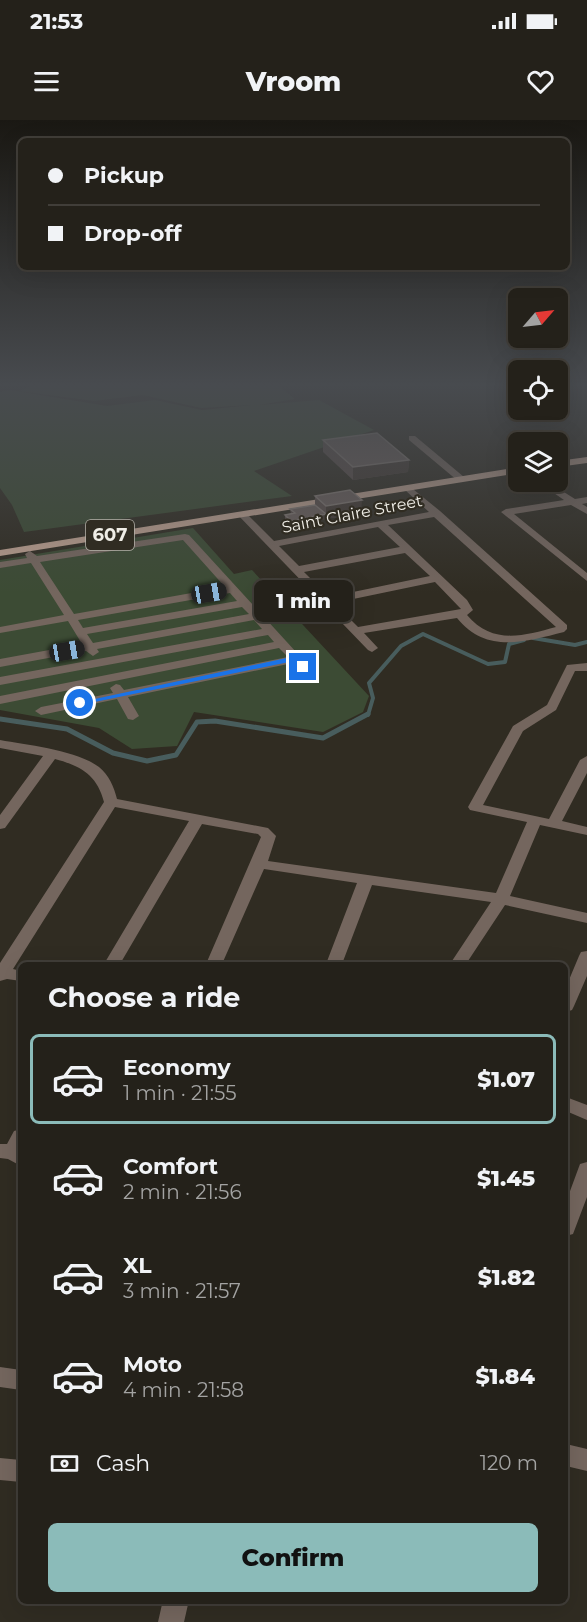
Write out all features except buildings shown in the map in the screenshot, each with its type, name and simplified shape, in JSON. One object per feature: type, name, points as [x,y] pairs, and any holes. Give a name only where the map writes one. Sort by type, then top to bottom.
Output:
[{"type":"main road","points":[[568,463],[587,460]]},
{"type":"main road","name":"607","points":[[0,553],[508,472]]},
{"type":"street","points":[[430,453],[461,479]]},
{"type":"street","points":[[408,488],[563,627],[560,630],[503,641],[492,639],[477,630],[460,614]]},
{"type":"street","points":[[558,492],[587,511]]},
{"type":"street","points":[[587,500],[506,512],[587,578]]},
{"type":"street","name":"Saint Claire Street","points":[[272,544],[437,513]]},
{"type":"street","points":[[242,514],[372,648]]},
{"type":"street","points":[[355,631],[460,614],[467,610],[463,602],[381,524]]},
{"type":"street","points":[[0,566],[185,537],[300,663],[41,711]]},
{"type":"street","points":[[27,549],[133,716]]},
{"type":"street","points":[[296,570],[408,549]]},
{"type":"street","points":[[326,601],[437,578]]},
{"type":"street","points":[[0,630],[232,589]]},
{"type":"street","points":[[80,632],[246,603]]},
{"type":"street","points":[[0,663],[257,616]]},
{"type":"street","points":[[0,681],[270,630]]},
{"type":"street","points":[[0,700],[282,644]]},
{"type":"street","points":[[587,667],[571,668],[552,707],[518,729],[475,807],[587,831]]},
{"type":"street","points":[[0,744],[52,754],[92,769],[107,786],[111,802],[1,973],[18,976]]},
{"type":"street","points":[[0,825],[52,754]]},
{"type":"street","points":[[554,823],[587,760]]},
{"type":"street","points":[[111,802],[264,831],[269,836],[259,864],[215,962]]},
{"type":"street","points":[[460,962],[501,899],[536,819]]},
{"type":"street","points":[[113,962],[197,820]]},
{"type":"street","points":[[259,864],[501,899],[587,918]]},
{"type":"street","points":[[335,962],[366,880]]},
{"type":"street","points":[[568,1001],[587,956]]},
{"type":"street","points":[[568,1105],[587,1113]]},
{"type":"street","points":[[568,1222],[587,1169]]},
{"type":"street","points":[[0,1377],[18,1380]]},
{"type":"street","points":[[568,1455],[587,1460]]},
{"type":"street","points":[[0,1469],[18,1472]]},
{"type":"street","points":[[171,1622],[175,1604]]},
{"type":"green space","points":[[0,453],[306,453],[254,471],[292,496],[24,532],[12,505],[0,488]]},
{"type":"green space","points":[[193,528],[234,574],[252,570],[369,696],[363,712],[323,732],[194,712],[177,746],[132,749],[99,728],[0,710],[0,560]]},
{"type":"waterway","points":[[368,715],[373,698],[369,683],[401,646],[423,634],[488,664],[505,662],[509,644],[524,640]]},
{"type":"waterway","points":[[533,638],[575,645],[587,642]]},
{"type":"waterway","points":[[0,719],[67,729],[113,753],[147,761],[176,755],[197,722],[215,721],[323,738],[368,714]]},
{"type":"route","points":[[80,703],[296,659],[303,667]]}]
